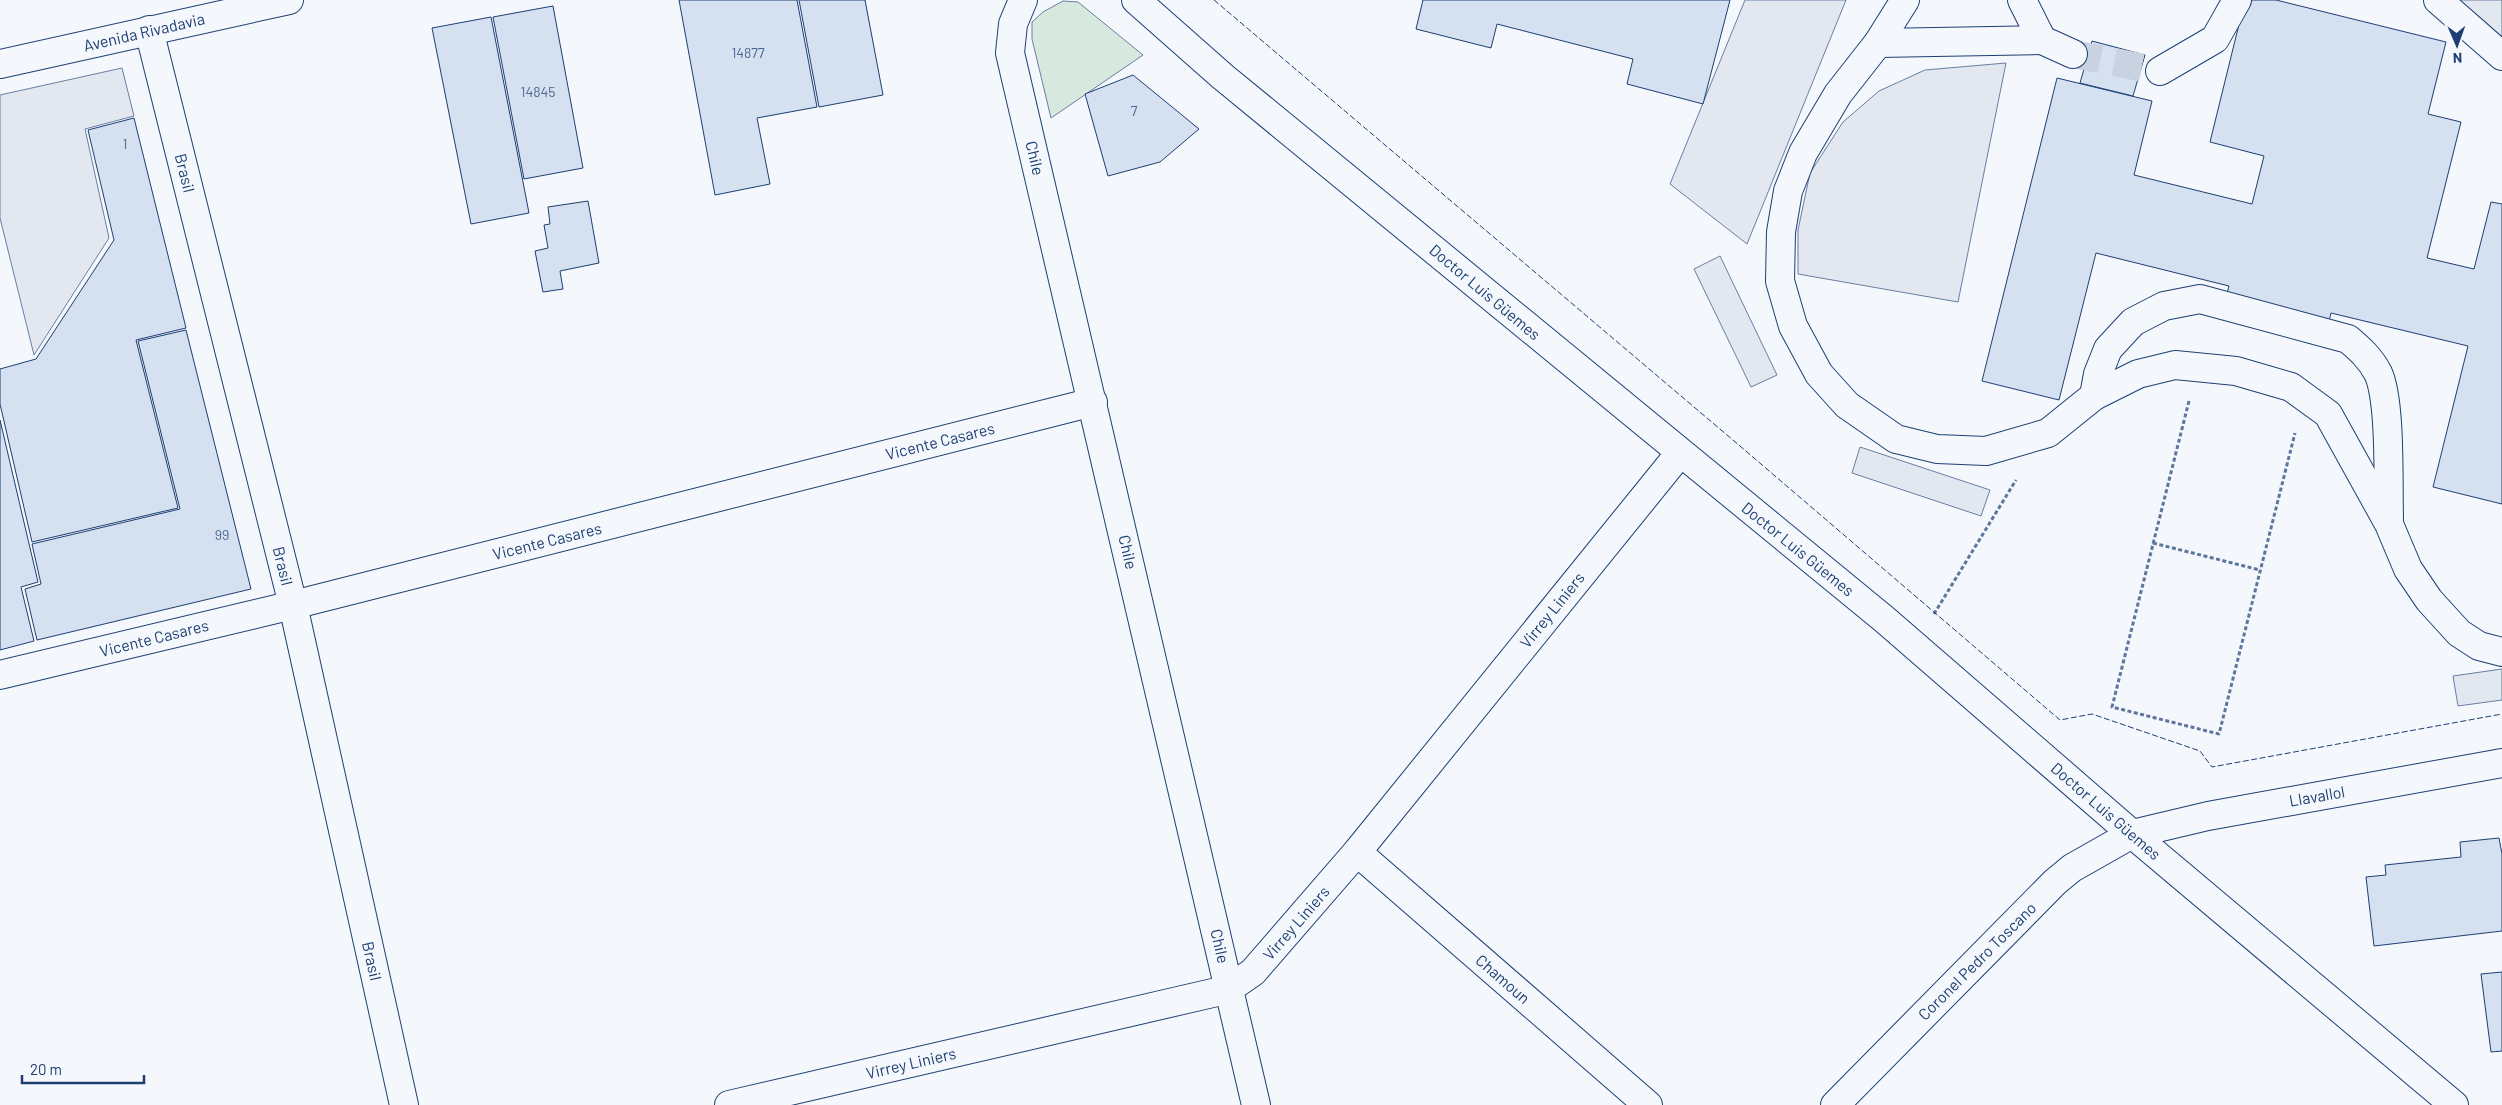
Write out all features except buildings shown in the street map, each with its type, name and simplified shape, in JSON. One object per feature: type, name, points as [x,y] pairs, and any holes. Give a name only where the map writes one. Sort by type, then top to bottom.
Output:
[{"type":"street","name":"Avenida Rivadavia","points":[[0,64],[289,0]]},
{"type":"street","name":"Chile","points":[[1023,0],[1013,24],[1010,53],[1256,1105]]},
{"type":"street","name":"Doctor Luis Güemes","points":[[1136,0],[1222,76],[1884,619],[2132,834],[2454,1105]]},
{"type":"street","points":[[2022,0],[2042,40]]},
{"type":"street","points":[[2160,71],[2215,39],[2237,0]]},
{"type":"street","points":[[2438,0],[2502,56]]},
{"type":"street","points":[[1901,2],[1878,43],[1838,94],[1803,153],[1788,191],[1781,232],[1780,281],[1794,326],[1819,374],[1847,405],[1896,439],[1937,449],[1986,451],[2048,433],[2094,396],[2138,374],[2175,365],[2236,371],[2291,387],[2328,414],[2389,524],[2408,569],[2429,600],[2458,633],[2479,646],[2502,652]]},
{"type":"street","name":"Brasil","points":[[149,30],[293,605],[404,1105]]},
{"type":"street","points":[[1878,43],[2042,40],[2073,54]]},
{"type":"street","points":[[2094,396],[2098,374],[2108,349],[2133,322],[2164,306],[2200,300],[2348,339],[2367,354],[2379,374],[2385,404],[2389,524]]},
{"type":"street","name":"Vicente Casares","points":[[0,675],[293,605],[1093,402]]},
{"type":"street","name":"Virrey Liniers","points":[[729,1105],[1230,988],[1254,972],[1357,852],[1680,453]]},
{"type":"street","name":"Llavallol","points":[[2132,834],[2208,816],[2502,763]]},
{"type":"street","name":"Coronel Pedro Toscano","points":[[1835,1105],[2055,882],[2072,868],[2132,834]]},
{"type":"street","name":"Chamoun","points":[[1357,852],[1648,1105]]},
{"type":"path","points":[[2196,367],[2112,707],[2219,734],[2303,396]]},
{"type":"path","points":[[1934,614],[2048,433]]},
{"type":"path","points":[[2153,544],[2260,570]]},
{"type":"shaded area","points":[[1745,0],[1846,0],[1747,244],[1670,184]]},
{"type":"shaded area","points":[[2454,0],[2502,0],[2502,40]]},
{"type":"shaded area","points":[[1063,1],[1078,2],[1143,55],[1051,118],[1032,39],[1032,22],[1043,12]]},
{"type":"shaded area","points":[[2006,63],[1958,302],[1798,274],[1798,230],[1810,173],[1843,122],[1879,91],[1925,70]]},
{"type":"shaded area","points":[[122,68],[134,116],[85,129],[109,238],[34,355],[0,218],[0,95]]},
{"type":"shaded area","points":[[1720,256],[1777,375],[1751,387],[1694,269]]},
{"type":"shaded area","points":[[1860,447],[1990,490],[1981,516],[1852,473]]},
{"type":"shaded area","points":[[2502,669],[2502,700],[2458,706],[2453,676]]},
{"type":"tunnel","points":[[2073,54],[2160,71]]},
{"type":"fence","points":[[1214,0],[2060,720],[2092,714],[2200,751],[2212,767],[2502,714]]}]
